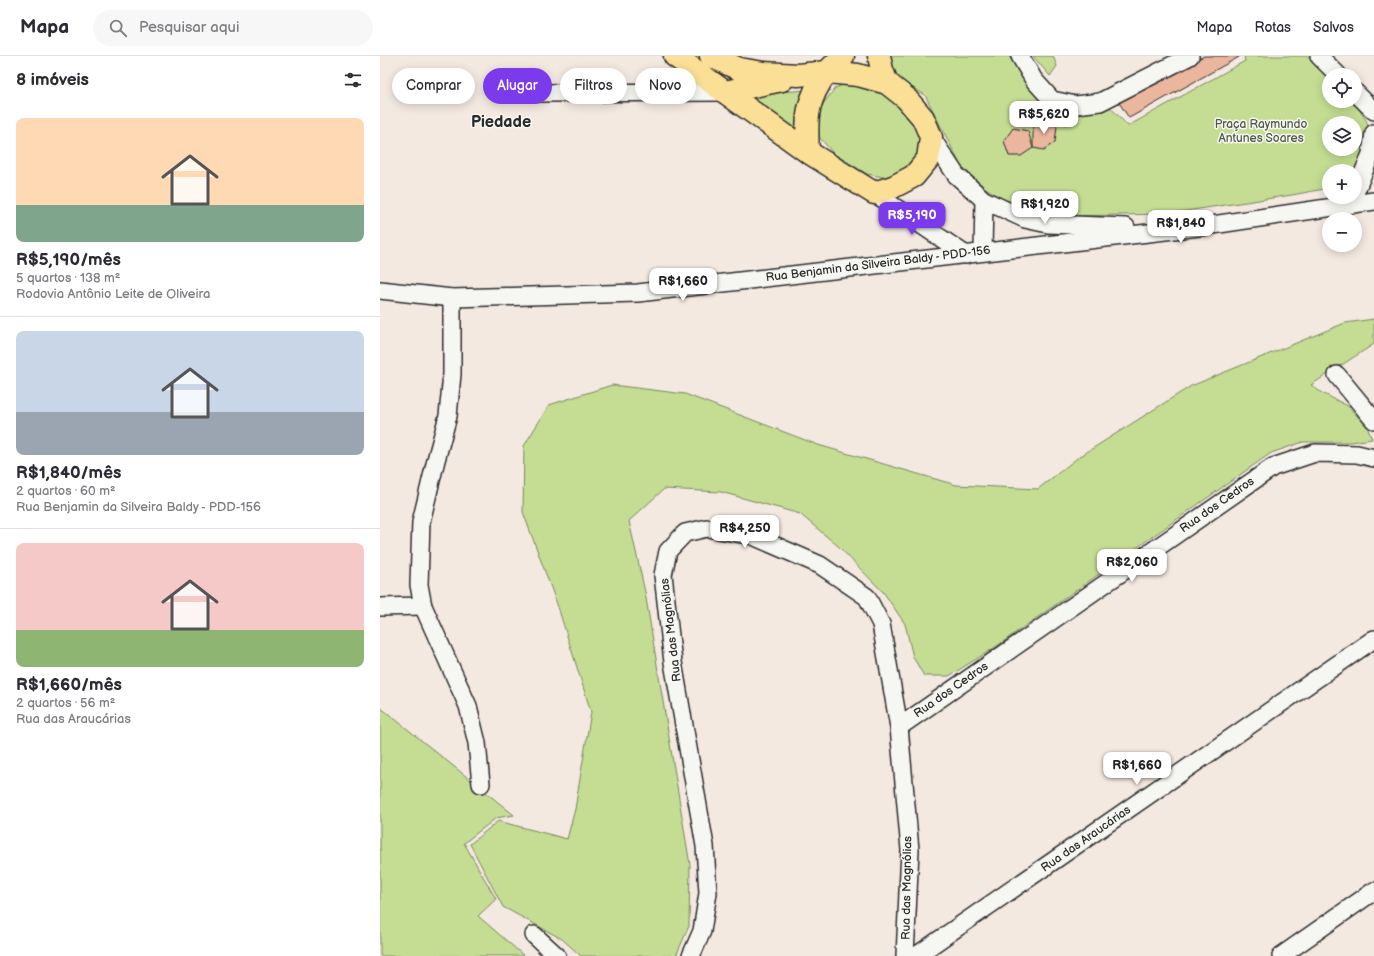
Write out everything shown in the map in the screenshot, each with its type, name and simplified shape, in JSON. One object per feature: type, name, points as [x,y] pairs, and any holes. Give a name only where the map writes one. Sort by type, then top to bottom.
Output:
[{"type":"main road","points":[[675,56],[808,152],[874,193],[893,187],[914,176],[928,159],[931,137],[923,118],[906,98],[887,83],[858,75],[827,72],[798,75],[764,73],[739,69],[711,56]]},
{"type":"main road","points":[[808,152],[806,126],[810,104],[817,85],[827,72],[843,56]]},
{"type":"main road","points":[[878,56],[887,83]]},
{"type":"main road","points":[[724,92],[766,84],[798,75]]},
{"type":"street","points":[[1020,56],[1034,80],[1052,100],[1076,105],[1100,102],[1190,56]]},
{"type":"street","points":[[1319,56],[1331,68]]},
{"type":"street","points":[[552,93],[724,92]]},
{"type":"street","points":[[1362,99],[1374,111]]},
{"type":"street","points":[[1362,175],[1371,154],[1374,133]]},
{"type":"street","points":[[931,137],[956,175],[984,200],[1024,219],[1048,224],[1096,227],[1199,227]]},
{"type":"street","points":[[874,193],[966,255]]},
{"type":"street","name":"Rua Benjamin da Silveira Baldy - PDD-156","points":[[1362,199],[1374,201]]},
{"type":"street","points":[[983,252],[984,200]]},
{"type":"street","name":"Rua Benjamin da Silveira Baldy - PDD-156","points":[[380,290],[452,298],[638,293],[1199,227],[1322,204]]},
{"type":"street","points":[[1024,219],[1041,246]]},
{"type":"street","points":[[452,298],[452,374],[448,416],[421,522],[419,585],[423,606],[468,706],[477,742],[481,784]]},
{"type":"street","points":[[1336,376],[1374,420]]},
{"type":"street","name":"Rua dos Cedros","points":[[899,727],[1273,467],[1315,453],[1357,454],[1374,458]]},
{"type":"street","name":"Rua das Magnólias","points":[[691,956],[702,931],[708,893],[705,846],[673,662],[663,575],[668,551],[685,533],[707,528],[753,536],[820,565],[867,597],[881,624],[899,727],[910,850],[905,956]]},
{"type":"street","points":[[380,607],[423,606]]},
{"type":"street","name":"Rua das Araucárias","points":[[916,956],[1374,639]]},
{"type":"street","points":[[1281,956],[1374,891]]},
{"type":"street","points":[[534,935],[557,956]]},
{"type":"green space","name":"Praça Raymundo Antunes Soares","points":[[888,56],[1009,56],[1028,87],[1052,110],[1080,115],[1109,106],[1128,126],[1245,61],[1244,56],[1309,56],[1322,70],[1322,108],[1358,108],[1367,122],[1371,134],[1371,147],[1360,164],[1322,164],[1322,189],[1166,214],[1072,216],[1014,207],[984,187],[961,166],[925,95],[897,78]]},
{"type":"green space","points":[[1033,56],[1053,56],[1057,66],[1050,76]]},
{"type":"green space","points":[[851,82],[884,91],[909,111],[922,143],[917,160],[902,172],[888,178],[867,174],[834,154],[819,137],[818,111],[835,88]]},
{"type":"green space","points":[[809,90],[800,134],[748,94]]},
{"type":"green space","points":[[1374,319],[1374,344],[1311,385],[1322,393],[1348,406],[1367,427],[1372,439],[1351,442],[1303,442],[1271,453],[994,648],[949,676],[924,676],[913,657],[905,624],[884,593],[838,546],[800,514],[721,492],[664,489],[629,521],[645,592],[690,865],[689,926],[676,956],[581,956],[562,939],[503,907],[470,844],[498,821],[567,839],[575,809],[591,712],[557,604],[523,512],[524,446],[549,405],[612,385],[685,394],[818,445],[956,485],[1038,489],[1076,459],[1191,386],[1345,323]]},
{"type":"green space","points":[[380,707],[514,815],[496,818],[464,843],[496,899],[478,916],[523,955],[522,956],[380,956]]},
{"type":"building","points":[[1204,56],[1239,57],[1129,118],[1118,101]]},
{"type":"building","points":[[1043,118],[1057,126],[1055,142],[1044,150],[1033,148],[1033,127]]},
{"type":"building","points":[[1013,128],[1028,131],[1033,148],[1021,156],[1009,156],[1004,141]]},
{"type":"district","name":"Piedade","points":[[501,122]]}]
